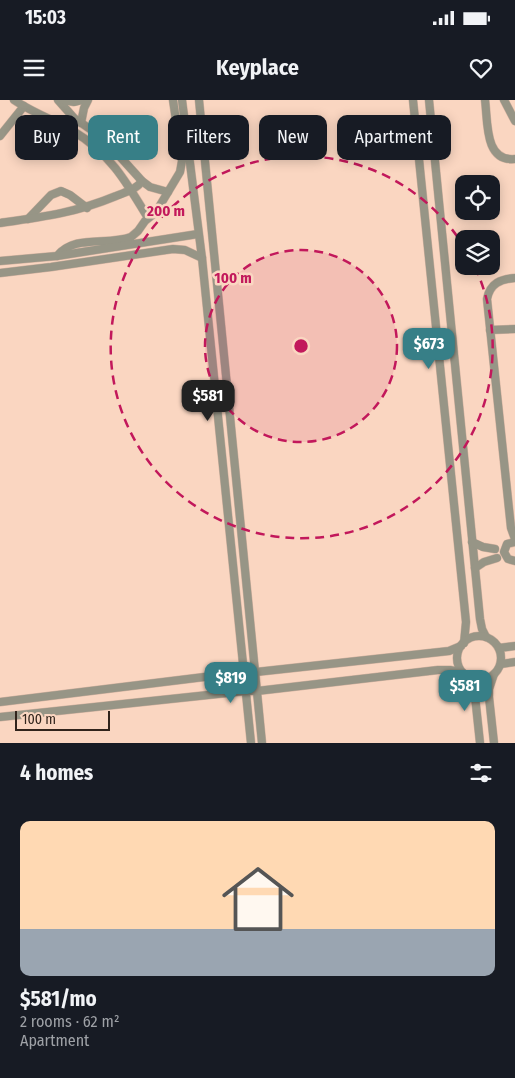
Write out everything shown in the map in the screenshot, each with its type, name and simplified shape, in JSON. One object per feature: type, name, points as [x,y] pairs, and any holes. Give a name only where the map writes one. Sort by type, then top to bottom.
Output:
[{"type":"street","points":[[14,100],[41,115]]},
{"type":"street","points":[[58,100],[67,112],[104,140],[142,181],[150,187],[168,192]]},
{"type":"street","points":[[63,100],[74,102],[82,100]]},
{"type":"street","points":[[81,123],[88,100]]},
{"type":"street","points":[[57,256],[62,250],[73,244],[131,237],[156,212],[180,172],[182,161],[172,100]]},
{"type":"street","points":[[182,100],[202,258],[251,743]]},
{"type":"street","points":[[199,100],[262,743]]},
{"type":"street","points":[[414,100],[466,622],[457,660],[475,696],[480,743]]},
{"type":"street","points":[[0,717],[246,690],[257,691],[438,670],[450,670],[475,680],[480,680],[490,678],[501,664],[499,648],[496,643],[483,634],[480,624],[429,100]]},
{"type":"street","points":[[486,100],[492,148],[502,158],[515,159]]},
{"type":"street","points":[[504,100],[515,121]]},
{"type":"street","points":[[0,136],[24,106]]},
{"type":"street","points":[[78,135],[101,152],[124,178],[148,218]]},
{"type":"street","points":[[124,178],[127,173],[132,171]]},
{"type":"street","points":[[0,223],[87,208],[136,188],[142,181]]},
{"type":"street","points":[[28,219],[52,195],[61,191],[70,194],[87,208]]},
{"type":"street","points":[[0,262],[57,256],[198,234]]},
{"type":"street","points":[[0,272],[51,267],[173,249],[185,250],[202,258]]},
{"type":"street","points":[[515,278],[498,281],[489,290],[487,298],[511,528],[505,549],[510,560],[515,561]]},
{"type":"street","points":[[490,330],[515,329]]},
{"type":"street","points":[[472,542],[483,547],[505,549]]},
{"type":"street","points":[[475,568],[505,549]]},
{"type":"street","points":[[0,702],[245,672],[449,651],[472,637],[486,637]]},
{"type":"street","points":[[499,648],[515,646]]},
{"type":"street","points":[[501,664],[515,662]]},
{"type":"street","points":[[494,674],[489,689],[494,743]]}]
